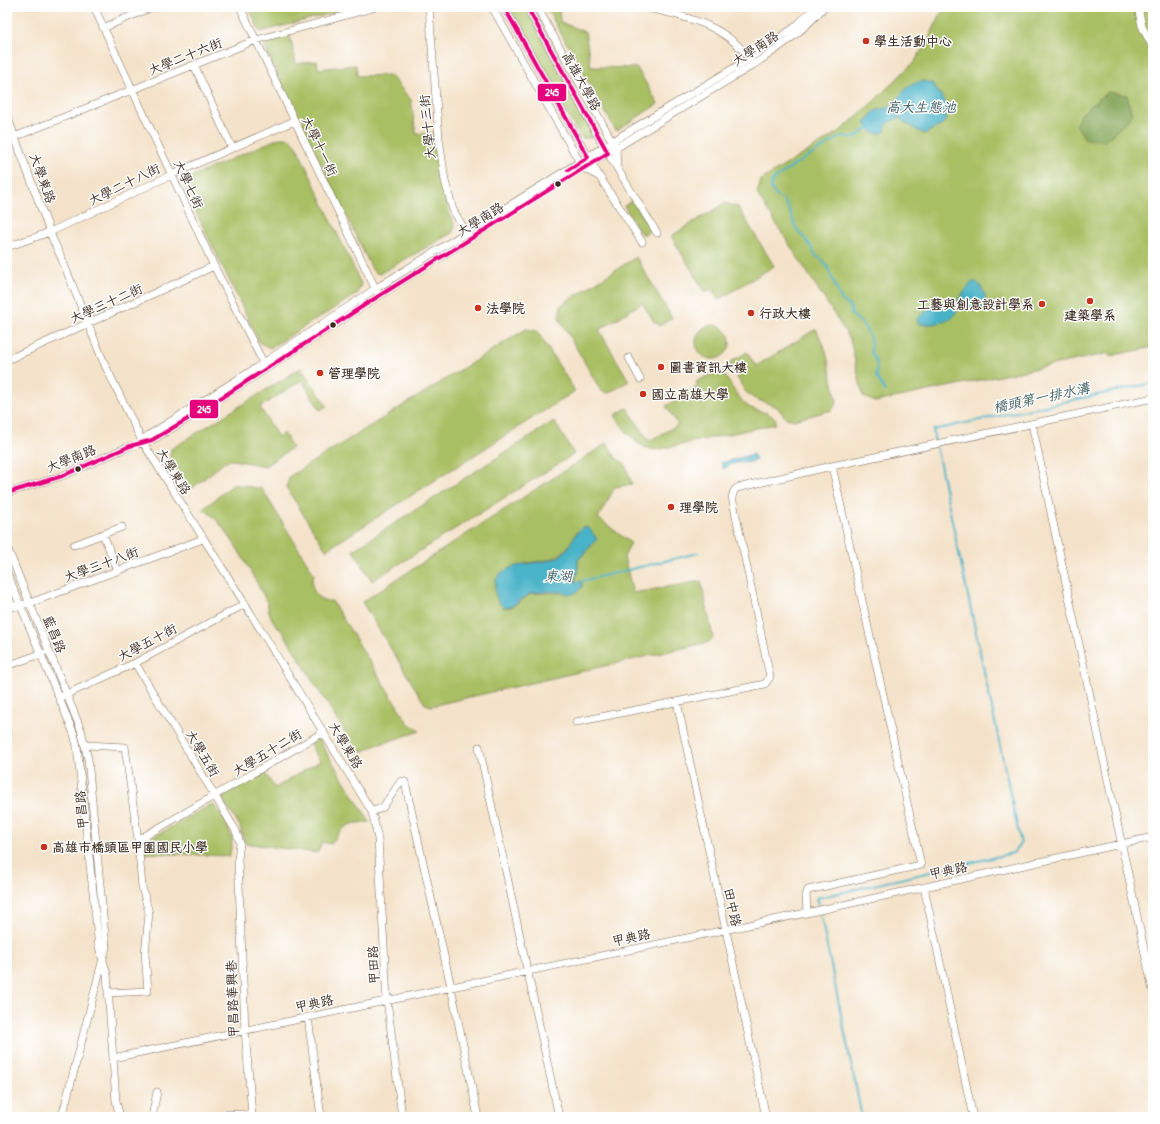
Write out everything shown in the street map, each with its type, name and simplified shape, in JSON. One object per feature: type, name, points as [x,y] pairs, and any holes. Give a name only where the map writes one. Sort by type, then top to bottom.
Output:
[{"type":"street","name":"大學七街","points":[[94,7],[214,266],[265,366]]},
{"type":"street","points":[[103,28],[152,7]]},
{"type":"street","name":"大學十一街","points":[[240,7],[377,292]]},
{"type":"street","name":"大學二十六街","points":[[7,140],[256,40],[376,7]]},
{"type":"street","name":"大學十三街","points":[[429,7],[439,138],[445,182],[453,210],[469,236]]},
{"type":"street","points":[[492,7],[581,165],[599,176]]},
{"type":"street","points":[[504,7],[589,160],[642,242]]},
{"type":"street","name":"高雄大學路","points":[[527,7],[606,150],[626,180],[657,233]]},
{"type":"street","name":"高雄大學路","points":[[537,7],[614,145],[617,166]]},
{"type":"street","points":[[644,7],[689,17],[719,31],[751,62]]},
{"type":"street","name":"大學南路","points":[[751,62],[795,27],[815,7]]},
{"type":"street","name":"大學南路","points":[[7,493],[62,476],[142,441],[152,440],[196,414],[265,366],[377,292],[802,30],[824,7]]},
{"type":"street","points":[[1138,7],[1142,26],[1153,48]]},
{"type":"street","points":[[194,65],[232,148]]},
{"type":"street","name":"大學東路","points":[[7,116],[50,232],[104,363],[142,441],[245,604],[372,812]]},
{"type":"street","name":"大學二十八街","points":[[7,247],[50,232],[172,175],[294,121]]},
{"type":"street","name":"大學三十二街","points":[[7,360],[214,266]]},
{"type":"street","points":[[628,358],[640,379]]},
{"type":"street","points":[[576,722],[765,684],[770,677],[732,497],[737,488],[942,442],[1153,398]]},
{"type":"street","points":[[1032,424],[1153,991]]},
{"type":"street","points":[[809,912],[806,896],[808,890],[921,865],[832,466]]},
{"type":"street","points":[[74,545],[122,527]]},
{"type":"street","points":[[103,534],[118,571]]},
{"type":"street","name":"大學三十八街","points":[[7,608],[30,603],[203,539]]},
{"type":"street","name":"藍昌路","points":[[7,547],[82,730]]},
{"type":"street","name":"藍昌路","points":[[7,573],[74,734]]},
{"type":"street","name":"大學五十街","points":[[59,698],[135,662],[245,604]]},
{"type":"street","points":[[7,666],[49,650]]},
{"type":"street","name":"大學五街","points":[[135,662],[236,831],[240,843],[238,859]]},
{"type":"street","name":"田中路","points":[[677,702],[766,1117]]},
{"type":"street","name":"甲昌路","points":[[82,730],[86,745],[106,947],[104,960]]},
{"type":"street","name":"大學五十二街","points":[[138,840],[324,732]]},
{"type":"street","name":"甲昌路","points":[[74,734],[79,762],[99,947],[104,960],[108,993],[116,1101],[120,1117]]},
{"type":"street","points":[[86,745],[125,747],[138,840],[142,887],[149,913],[145,954],[148,991],[108,993]]},
{"type":"street","points":[[478,747],[559,1117]]},
{"type":"street","points":[[372,812],[383,807],[401,781],[405,782],[452,987],[478,1117]]},
{"type":"street","name":"甲田路","points":[[372,812],[378,838],[387,1000],[402,1117]]},
{"type":"street","name":"甲典路","points":[[113,1058],[725,930],[1153,837]]},
{"type":"street","name":"甲昌路華興巷","points":[[228,1114],[252,1115],[245,1030],[238,859]]},
{"type":"street","points":[[924,887],[973,1117]]},
{"type":"street","points":[[62,1117],[97,977],[104,960]]},
{"type":"street","points":[[308,1017],[322,1117]]},
{"type":"street","points":[[152,1117],[157,1092]]},
{"type":"green space","points":[[248,7],[356,7],[260,32]]},
{"type":"green space","points":[[508,7],[525,7],[593,134],[590,138],[582,138],[579,135]]},
{"type":"green space","points":[[546,7],[559,7],[560,22],[585,32],[591,67],[637,68],[658,104],[616,131]]},
{"type":"green space","points":[[944,7],[1153,7],[1153,347],[1110,356],[1110,353],[875,402],[863,396],[850,339],[757,194],[761,180],[839,132],[873,102],[915,61],[928,40]]},
{"type":"green space","points":[[290,35],[296,64],[317,61],[318,69],[356,65],[357,76],[390,75],[411,100],[416,134],[435,133],[444,192],[455,227],[452,233],[379,274],[373,271],[264,46],[266,41]]},
{"type":"green space","points":[[1108,92],[1127,95],[1132,116],[1105,141],[1085,139],[1076,124],[1081,114]]},
{"type":"green space","points":[[279,138],[289,138],[295,143],[361,284],[357,294],[270,348],[260,343],[184,188],[186,179]]},
{"type":"green space","points":[[633,200],[650,229],[646,234],[641,234],[624,206]]},
{"type":"green space","points":[[725,203],[738,207],[774,266],[718,300],[712,289],[705,292],[671,236]]},
{"type":"green space","points":[[636,257],[672,318],[659,326],[657,322],[655,323],[642,303],[599,330],[629,381],[609,393],[601,391],[559,318],[561,305]]},
{"type":"green space","points":[[710,325],[716,325],[720,326],[727,332],[730,342],[729,349],[723,356],[716,359],[710,359],[706,358],[699,352],[696,345],[696,339],[697,335],[703,328]]},
{"type":"green space","points":[[526,329],[537,331],[575,391],[326,550],[286,487],[290,476]]},
{"type":"green space","points":[[816,329],[826,351],[837,402],[832,410],[794,420],[786,418],[777,407],[753,398],[745,391],[729,363],[747,352],[756,366]]},
{"type":"green space","points":[[301,368],[327,406],[320,410],[302,380],[260,407],[278,437],[284,433],[292,448],[265,466],[233,460],[226,461],[190,490],[170,457],[171,449]]},
{"type":"green space","points":[[721,369],[743,401],[751,408],[767,413],[776,419],[775,424],[656,450],[642,446],[632,438],[615,415],[627,408],[649,441],[678,425],[666,406],[698,386],[696,382]]},
{"type":"green space","points":[[554,421],[574,454],[372,581],[353,550]]},
{"type":"green space","points":[[607,443],[616,458],[625,464],[632,484],[615,487],[598,518],[631,543],[624,557],[633,593],[701,581],[713,637],[709,642],[431,706],[425,704],[362,602]],"holes":[[[577,532],[593,544],[578,560],[578,574],[575,576],[576,582],[562,593],[532,593],[510,608],[525,563],[543,561],[562,553]]]},
{"type":"green space","points":[[234,484],[262,489],[314,574],[312,584],[315,593],[322,599],[332,601],[408,723],[420,731],[374,746],[358,754],[283,632],[274,622],[270,615],[267,602],[239,551],[221,526],[203,509]]},
{"type":"green space","points":[[318,739],[370,822],[356,823],[347,826],[331,844],[322,842],[317,853],[244,843],[240,826],[221,798],[264,772],[275,788],[320,761],[310,745]]},
{"type":"green space","points":[[212,804],[227,825],[231,836],[230,856],[144,853],[144,842]]},
{"type":"water","name":"高大生態池","points":[[922,81],[932,83],[946,103],[946,119],[942,125],[924,134],[905,123],[900,118],[890,122],[886,126],[885,132],[877,134],[872,132],[865,123],[874,112],[891,106],[907,87]]},
{"type":"water","points":[[972,282],[977,282],[983,290],[985,304],[983,307],[976,310],[959,307],[950,319],[931,324],[919,324],[917,319],[928,309],[934,306],[947,308],[954,305]]},
{"type":"water","points":[[753,454],[756,460],[731,464],[723,469],[721,463]]},
{"type":"water","name":"東湖","points":[[583,527],[589,528],[597,539],[578,560],[578,574],[575,576],[576,582],[582,581],[582,587],[579,590],[574,594],[560,592],[534,593],[509,607],[504,608],[499,603],[496,598],[495,586],[497,578],[503,572],[520,565],[550,560],[558,557]]},
{"type":"waterway","points":[[868,128],[855,138],[842,136],[794,165],[772,181],[771,188],[776,196],[783,200],[788,207],[796,228],[810,245],[815,255],[827,266],[841,299],[851,308],[851,314],[867,330],[871,341],[871,353],[875,359],[877,369],[876,376],[885,391]]},
{"type":"waterway","name":"橋頭第一排水溝","points":[[935,442],[933,430],[1153,383]]},
{"type":"waterway","points":[[820,908],[817,898],[1013,853],[1021,844],[936,446]]},
{"type":"waterway","points":[[582,581],[698,553]]},
{"type":"waterway","points":[[820,912],[862,1117]]},
{"type":"transit line","name":"245","points":[[504,7],[588,157],[568,170]]},
{"type":"transit line","name":"245","points":[[7,493],[62,476],[130,446],[152,440],[196,414],[374,299],[608,153],[527,7]]},
{"type":"place","name":"學生活動中心","points":[[866,41]]},
{"type":"place","name":"建築學系","points":[[1090,301]]},
{"type":"place","name":"工藝與創意設計學系","points":[[1042,304]]},
{"type":"place","name":"法學院","points":[[478,308]]},
{"type":"place","name":"行政大樓","points":[[751,313]]},
{"type":"place","name":"圖書資訊大樓","points":[[661,367]]},
{"type":"place","name":"管理學院","points":[[320,373]]},
{"type":"place","name":"國立高雄大學","points":[[643,394]]},
{"type":"place","name":"理學院","points":[[671,507]]},
{"type":"place","name":"高雄市橋頭區甲圍國民小學","points":[[44,847]]}]
